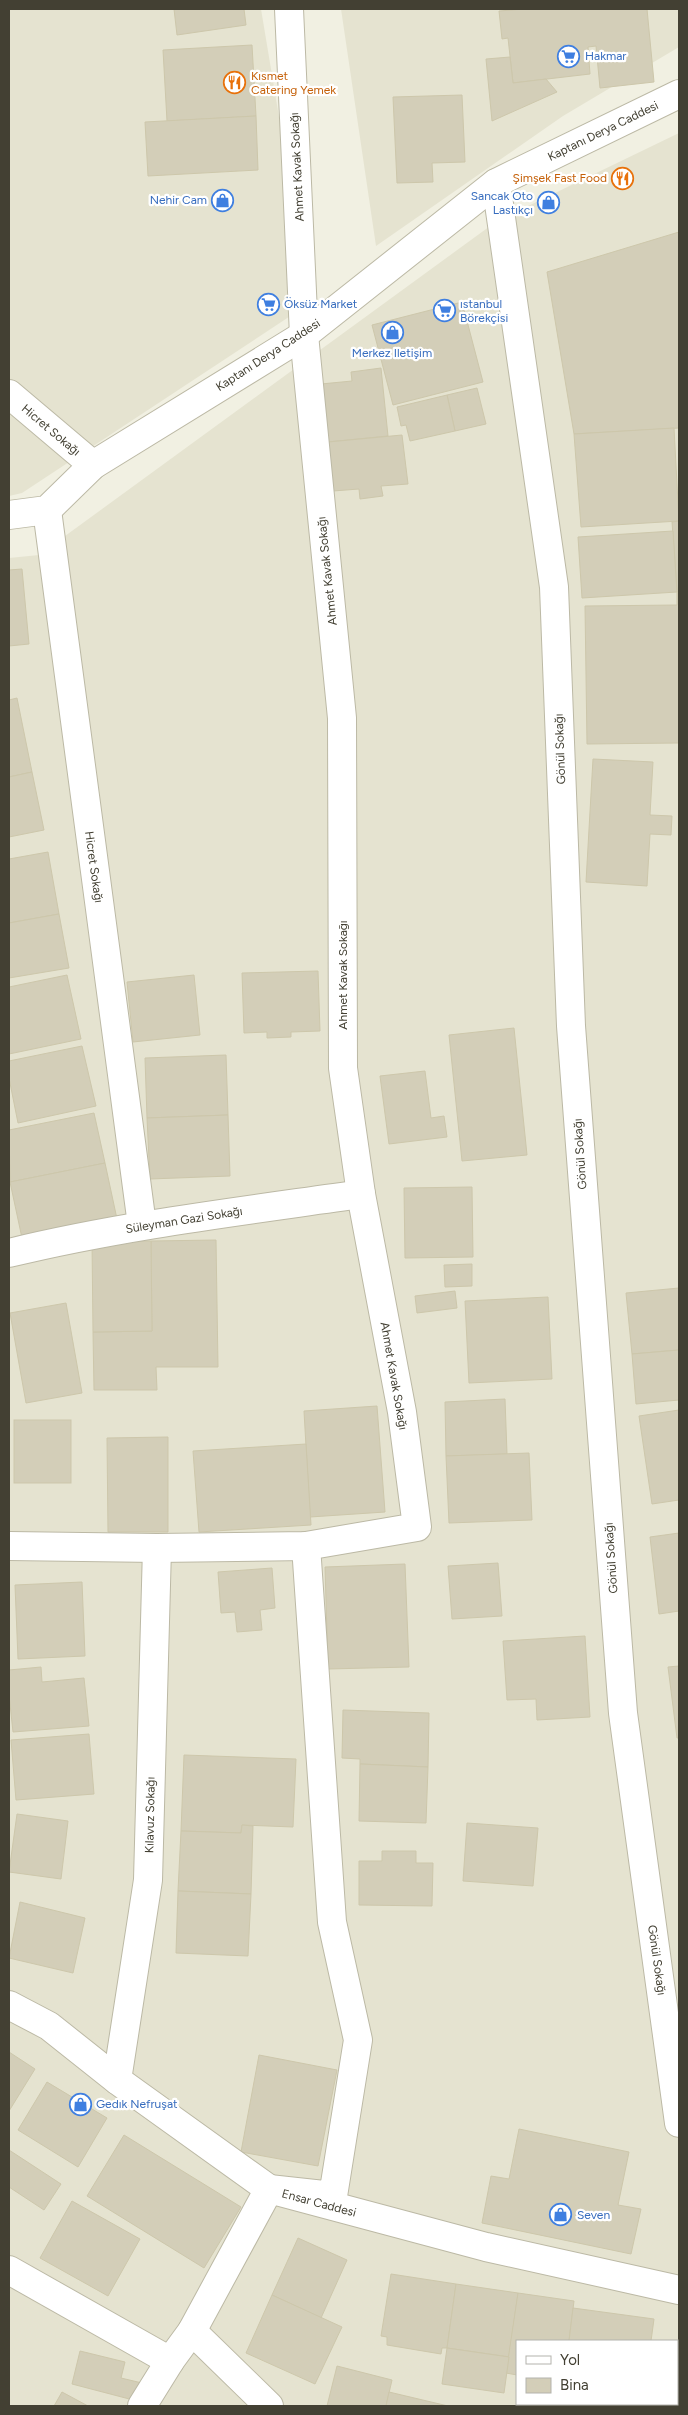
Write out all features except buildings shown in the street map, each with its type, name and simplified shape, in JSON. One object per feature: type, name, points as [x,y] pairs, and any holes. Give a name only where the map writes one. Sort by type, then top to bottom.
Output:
[{"type":"street","name":"Ahmet Kavak Sokağı","points":[[9,1546],[157,1548],[306,1546],[417,1527],[402,1412],[361,1194],[343,1068],[342,718],[304,335],[289,9]]},
{"type":"street","name":"Kaptanı Derya Caddesi","points":[[47,510],[93,465],[304,335],[496,183],[679,94]]},
{"type":"street","name":"Gönül Sokağı","points":[[496,183],[554,587],[571,1026],[623,1713],[679,2124]]},
{"type":"street","name":"Hicret Sokağı","points":[[9,394],[93,465]]},
{"type":"street","name":"Hicret Sokağı","points":[[47,510],[142,1225]]},
{"type":"street","points":[[9,515],[47,510]]},
{"type":"street","name":"Süleyman Gazi Sokağı","points":[[9,1254],[70,1238],[142,1225],[361,1194]]},
{"type":"street","points":[[142,2406],[170,2361],[192,2331],[269,2190],[333,2196],[358,2040],[332,1922],[306,1546]]},
{"type":"street","name":"Kılavuz Sokağı","points":[[117,2080],[148,1880],[157,1548]]},
{"type":"street","name":"Ensar Caddesi","points":[[9,2005],[49,2026],[117,2080],[269,2190],[486,2247],[679,2290]]},
{"type":"street","points":[[9,2270],[170,2361]]},
{"type":"street","points":[[192,2331],[270,2406]]},
{"type":"shaded area","points":[[9,9],[261,9],[310,303],[22,493],[9,496]]},
{"type":"shaded area","points":[[341,9],[679,9],[679,47],[563,116],[376,246]]},
{"type":"shaded area","points":[[679,133],[679,2406],[9,2406],[9,558],[39,555],[497,221]]},
{"type":"place","name":"Hakmar","points":[[569,56]]},
{"type":"place","name":"Kısmet Catering Yemek","points":[[235,83]]},
{"type":"place","name":"Şimşek Fast Food","points":[[623,178]]},
{"type":"place","name":"Nehir Cam","points":[[223,200]]},
{"type":"place","name":"Sancak Oto Lastıkçı","points":[[549,203]]},
{"type":"place","name":"Öksüz Market","points":[[268,304]]},
{"type":"place","name":"ıstanbul Börekçisi","points":[[444,311]]},
{"type":"place","name":"Merkez Iletişim","points":[[392,332]]},
{"type":"place","name":"Gedık Nefruşat","points":[[80,2104]]},
{"type":"place","name":"Seven","points":[[561,2215]]}]
